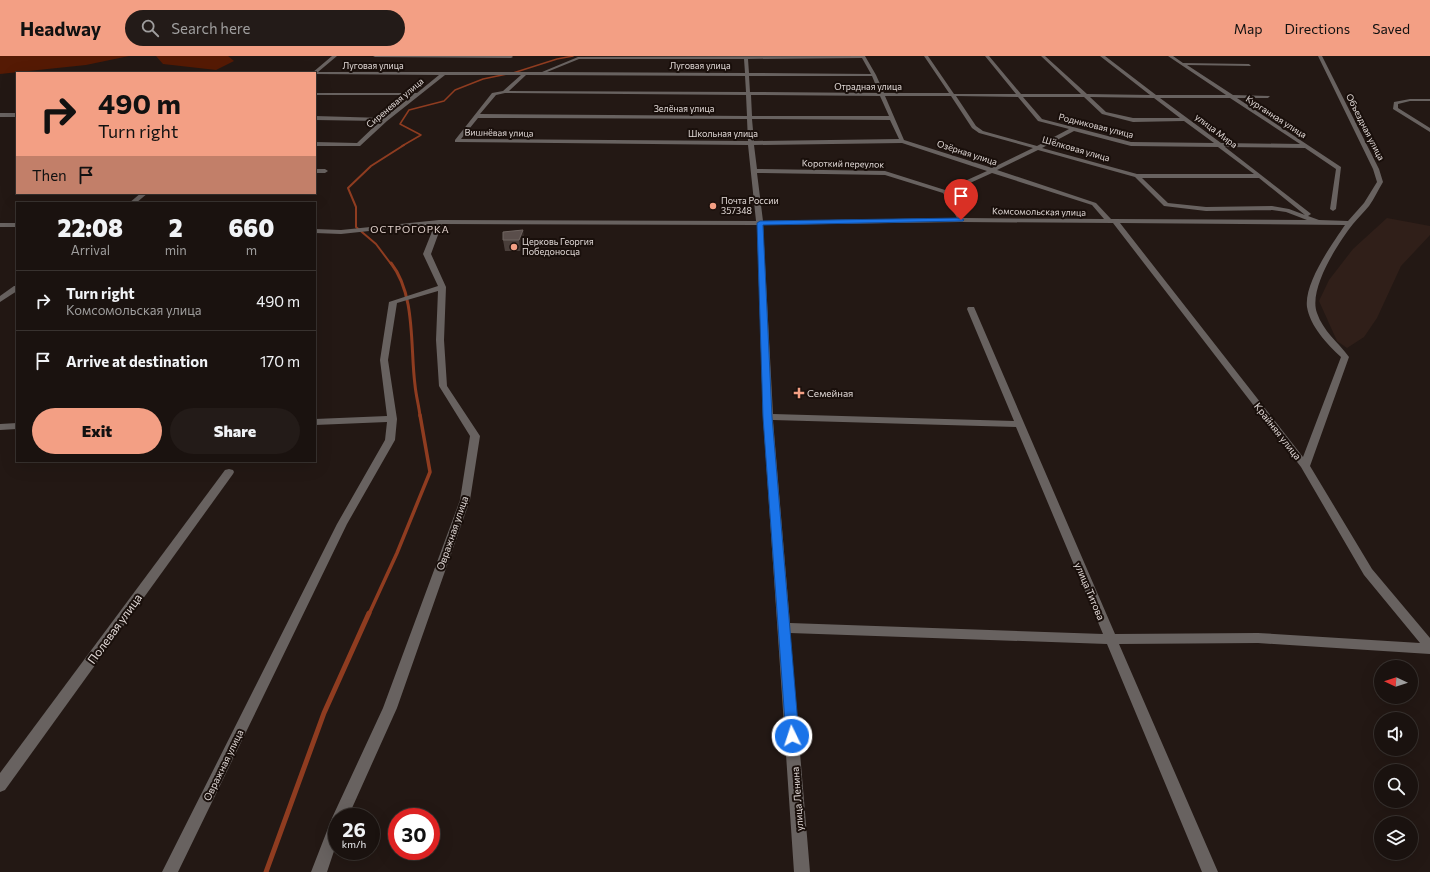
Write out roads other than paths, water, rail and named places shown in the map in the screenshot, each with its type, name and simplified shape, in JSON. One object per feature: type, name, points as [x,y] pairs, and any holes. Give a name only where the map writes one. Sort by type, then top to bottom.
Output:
[{"type":"street","points":[[316,72],[335,56]]},
{"type":"street","points":[[375,56],[512,56],[516,59],[511,64]]},
{"type":"street","name":"Шёлковая улица","points":[[926,56],[974,127],[981,132],[1137,176],[1260,176]]},
{"type":"street","name":"Родниковая улица","points":[[986,56],[1040,120],[1131,144],[1305,146]]},
{"type":"street","points":[[1043,56],[1104,113],[1133,120],[1185,119]]},
{"type":"street","name":"улица Мира","points":[[1102,56],[1220,145],[1318,222]]},
{"type":"street","name":"Курганная улица","points":[[1170,56],[1339,168],[1333,209]]},
{"type":"street","name":"Объездная улица","points":[[1320,56],[1376,169],[1380,182],[1367,204],[1350,223]]},
{"type":"street","name":"улица Ленина","points":[[746,57],[747,95],[751,143],[760,223],[768,417],[785,628],[802,872]]},
{"type":"street","points":[[538,74],[578,58],[863,57],[874,75],[902,141]]},
{"type":"street","points":[[1182,64],[1249,65]]},
{"type":"street","points":[[503,74],[507,69]]},
{"type":"street","name":"Луговая улица","points":[[316,73],[874,75]]},
{"type":"street","name":"Сиреневая улица","points":[[316,144],[358,146],[385,120],[443,74]]},
{"type":"street","name":"Вишнёвая улица","points":[[525,74],[505,92],[494,94],[457,141],[545,142]]},
{"type":"street","name":"Отрадная улица","points":[[505,92],[747,95],[1268,97]]},
{"type":"street","points":[[316,94],[417,94]]},
{"type":"street","points":[[1430,100],[1410,100],[1396,103],[1395,109],[1430,130]]},
{"type":"street","points":[[0,115],[16,115]]},
{"type":"street","name":"Зелёная улица","points":[[477,116],[892,118]]},
{"type":"street","points":[[316,118],[385,120]]},
{"type":"street","points":[[961,220],[945,192],[1015,160],[1072,129]]},
{"type":"street","name":"Школьная улица","points":[[545,142],[751,143],[902,141]]},
{"type":"street","name":"Озёрная улица","points":[[902,141],[1094,204],[1112,222]]},
{"type":"street","points":[[316,171],[325,171]]},
{"type":"street","name":"Короткий переулок","points":[[754,172],[885,173],[945,192]]},
{"type":"street","points":[[1137,176],[1166,205],[1206,209],[1272,208],[1287,210],[1318,222]]},
{"type":"street","points":[[133,202],[144,194]]},
{"type":"street","name":"Комсомольская улица","points":[[316,231],[342,232],[439,222],[760,223],[961,220],[1350,223]]},
{"type":"street","name":"Овражная улица","points":[[344,808],[390,708],[465,500],[475,436],[443,386],[440,340],[442,287],[427,254],[439,222]]},
{"type":"street","name":"Крайняя улица","points":[[1112,222],[1305,466],[1368,572],[1430,648]]},
{"type":"street","points":[[1305,466],[1344,357],[1330,344],[1318,325],[1311,306],[1313,288],[1340,237],[1350,223]]},
{"type":"street","points":[[0,225],[16,225]]},
{"type":"street","name":"Овражная улица","points":[[170,872],[342,524],[390,440],[392,419],[384,360],[393,302],[442,287]]},
{"type":"street","points":[[0,300],[16,289]]},
{"type":"street","name":"улица Титова","points":[[971,309],[1210,872]]},
{"type":"street","points":[[768,417],[1020,424]]},
{"type":"street","points":[[316,422],[392,419]]},
{"type":"street","points":[[0,427],[16,426]]},
{"type":"street","name":"Полевая улица","points":[[0,785],[229,472]]},
{"type":"street","points":[[785,628],[1111,639],[1258,638],[1430,648]]},
{"type":"street","points":[[319,872],[328,843]]},
{"type":"waterway","points":[[513,73],[557,59],[573,56]]},
{"type":"waterway","points":[[402,146],[421,135],[400,124],[409,110],[444,101],[455,90],[483,79],[507,74]]},
{"type":"waterway","points":[[391,264],[376,244],[356,227],[356,207],[348,188],[371,166],[404,145]]},
{"type":"waterway","points":[[391,263],[405,290],[410,322],[415,385],[420,416]]},
{"type":"waterway","points":[[369,614],[397,553],[430,472],[420,415]]},
{"type":"waterway","points":[[266,872],[324,713],[369,613]]},
{"type":"place","name":"Почта России 357348","points":[[713,206]]},
{"type":"place","name":"Церковь Георгия Победоносца","points":[[514,247]]},
{"type":"place","name":"Семейная","points":[[799,393]]},
{"type":"district","name":"ОСТРОГОРКА","points":[[410,229]]}]
